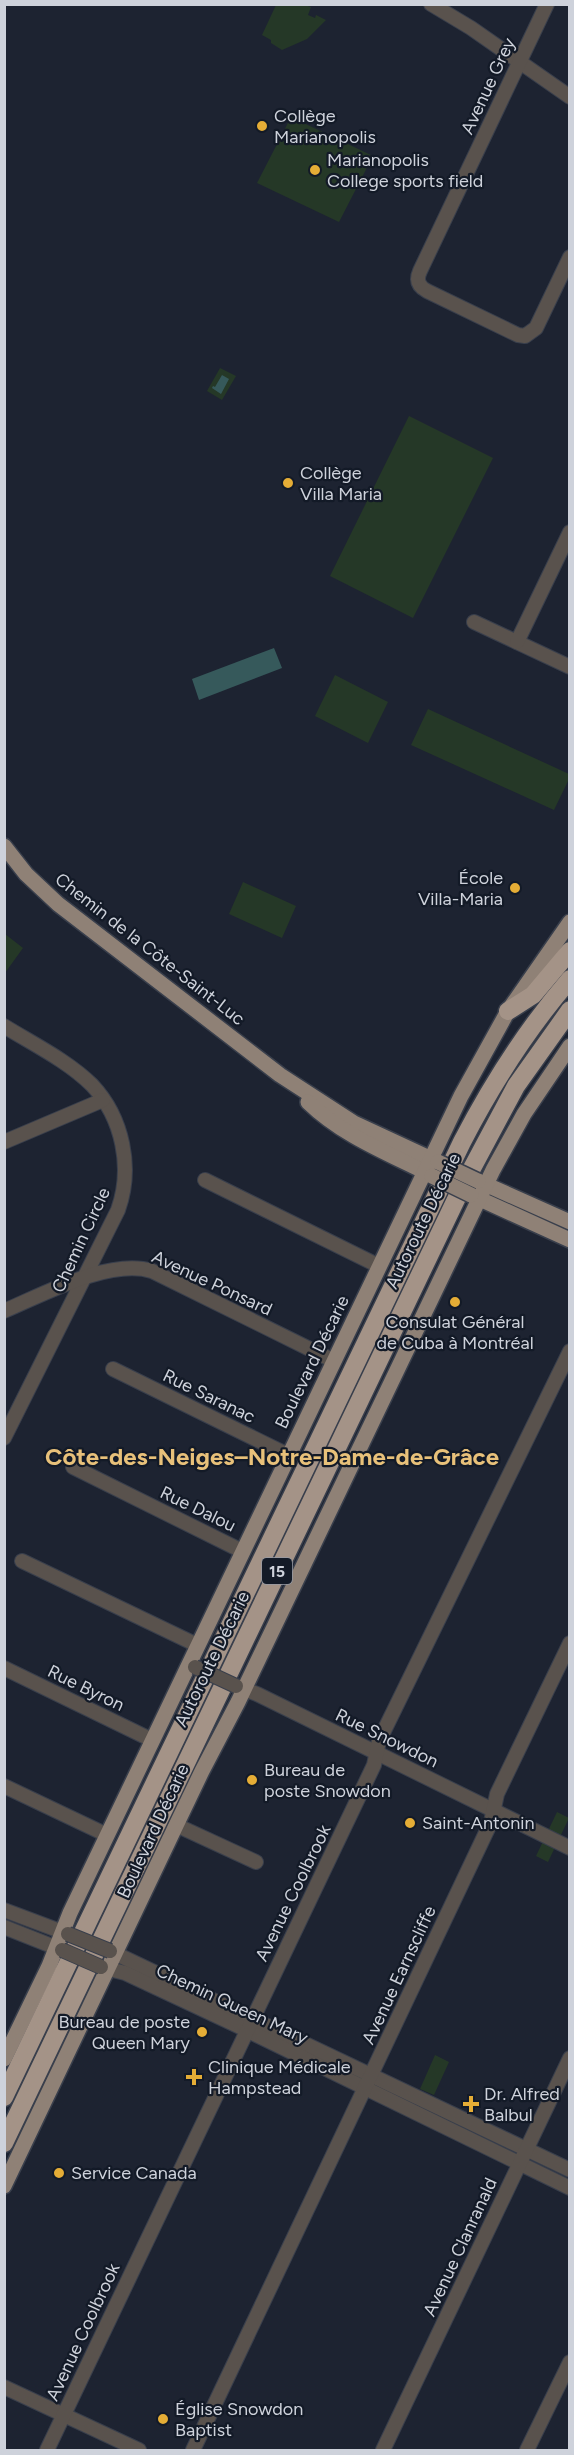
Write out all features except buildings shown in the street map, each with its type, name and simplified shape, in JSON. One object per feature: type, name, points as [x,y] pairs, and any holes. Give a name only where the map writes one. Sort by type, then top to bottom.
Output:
[{"type":"highway","points":[[508,1011],[533,995],[570,951]]},
{"type":"highway","name":"Autoroute Décarie","points":[[4,2097],[459,1148],[493,1085],[518,1046],[570,979]]},
{"type":"highway","name":"Autoroute Décarie","points":[[4,2143],[462,1187],[510,1095],[538,1052],[570,1010]]},
{"type":"main road","name":"Chemin de la Côte-Saint-Luc","points":[[4,846],[26,874],[54,900],[280,1075],[328,1120],[372,1146],[431,1167],[479,1190],[570,1240]]},
{"type":"main road","name":"Boulevard Décarie","points":[[4,2058],[59,1949],[107,1835],[152,1740],[192,1665],[197,1645],[380,1266],[431,1167],[469,1081],[508,1011],[570,922]]},
{"type":"main road","name":"Boulevard Décarie","points":[[4,2186],[105,1968],[176,1825],[479,1190],[518,1124],[570,1046]]},
{"type":"main road","name":"Chemin de la Côte-Saint-Luc","points":[[479,1190],[570,1222]]},
{"type":"street","points":[[431,4],[463,23],[570,97]]},
{"type":"street","name":"Avenue Grey","points":[[547,4],[420,271],[418,281],[427,291],[518,335],[525,336],[531,334],[536,328],[570,257]]},
{"type":"street","points":[[517,642],[570,532]]},
{"type":"street","points":[[474,622],[570,668]]},
{"type":"street","name":"Chemin Circle","points":[[4,1026],[76,1072],[93,1087],[103,1100],[122,1141],[126,1159],[126,1179],[118,1209],[4,1438]]},
{"type":"street","points":[[4,1142],[103,1100]]},
{"type":"street","points":[[205,1180],[380,1266]]},
{"type":"street","name":"Avenue Ponsard","points":[[4,1311],[83,1279],[121,1268],[152,1271],[334,1360]]},
{"type":"street","name":"Avenue Coolbrook","points":[[47,2451],[374,1765],[379,1741],[570,1351]]},
{"type":"street","name":"Rue Saranac","points":[[113,1369],[288,1455]]},
{"type":"street","name":"Rue Dalou","points":[[72,1467],[242,1551]]},
{"type":"street","points":[[22,1561],[197,1645]]},
{"type":"street","name":"Avenue Earnscliffe","points":[[193,2451],[491,1822],[497,1794],[570,1643]]},
{"type":"street","name":"Rue Snowdon","points":[[192,1665],[570,1848]]},
{"type":"street","name":"Rue Byron","points":[[4,1668],[152,1740]]},
{"type":"street","points":[[4,1786],[107,1835]]},
{"type":"street","points":[[176,1825],[256,1862]]},
{"type":"street","name":"Chemin Queen Mary","points":[[4,1910],[113,1952],[570,2188]]},
{"type":"street","name":"Chemin Queen Mary","points":[[4,1927],[250,2024]]},
{"type":"street","name":"Avenue Clanranald","points":[[383,2451],[570,2058]]},
{"type":"street","name":"Chemin Queen Mary","points":[[368,2082],[570,2170]]},
{"type":"street","points":[[527,2451],[570,2362]]},
{"type":"street","points":[[4,2387],[139,2451]]},
{"type":"shaded area","points":[[276,5],[305,5],[311,7],[308,15],[315,18],[316,15],[326,20],[307,39],[282,50],[262,35]]},
{"type":"shaded area","name":"Marianopolis College sports field","points":[[291,117],[373,156],[339,222],[257,183]]},
{"type":"shaded area","points":[[220,368],[236,376],[222,400],[207,391]]},
{"type":"shaded area","points":[[222,375],[229,379],[221,394],[212,388]]},
{"type":"shaded area","points":[[409,416],[493,458],[413,618],[330,576]]},
{"type":"shaded area","points":[[274,648],[282,668],[199,700],[192,679]]},
{"type":"shaded area","points":[[335,675],[388,702],[368,743],[315,716]]},
{"type":"shaded area","points":[[428,709],[569,774],[569,779],[554,810],[411,745]]},
{"type":"shaded area","points":[[243,882],[296,906],[282,938],[229,914]]},
{"type":"shaded area","points":[[5,934],[23,948],[5,973]]},
{"type":"shaded area","points":[[557,1812],[569,1818],[548,1862],[536,1856]]},
{"type":"shaded area","points":[[435,2055],[449,2062],[434,2095],[420,2089]]},
{"type":"place","name":"Collège Marianopolis","points":[[262,126]]},
{"type":"place","name":"Marianopolis College sports field","points":[[315,170]]},
{"type":"place","name":"Collège Villa Maria","points":[[288,483]]},
{"type":"place","name":"École Villa-Maria","points":[[515,888]]},
{"type":"place","name":"Consulat Général de Cuba à Montréal","points":[[455,1302]]},
{"type":"place","name":"Bureau de poste Snowdon","points":[[252,1780]]},
{"type":"place","name":"Saint-Antonin","points":[[410,1823]]},
{"type":"place","name":"Bureau de poste Queen Mary","points":[[202,2032]]},
{"type":"place","name":"Clinique Médicale Hampstead","points":[[194,2077]]},
{"type":"place","name":"Dr. Alfred Balbul","points":[[471,2104]]},
{"type":"place","name":"Service Canada","points":[[59,2173]]},
{"type":"place","name":"Église Snowdon Baptist","points":[[163,2419]]},
{"type":"district","name":"Côte-des-Neiges–Notre-Dame-de-Grâce","points":[[272,1456]]}]
